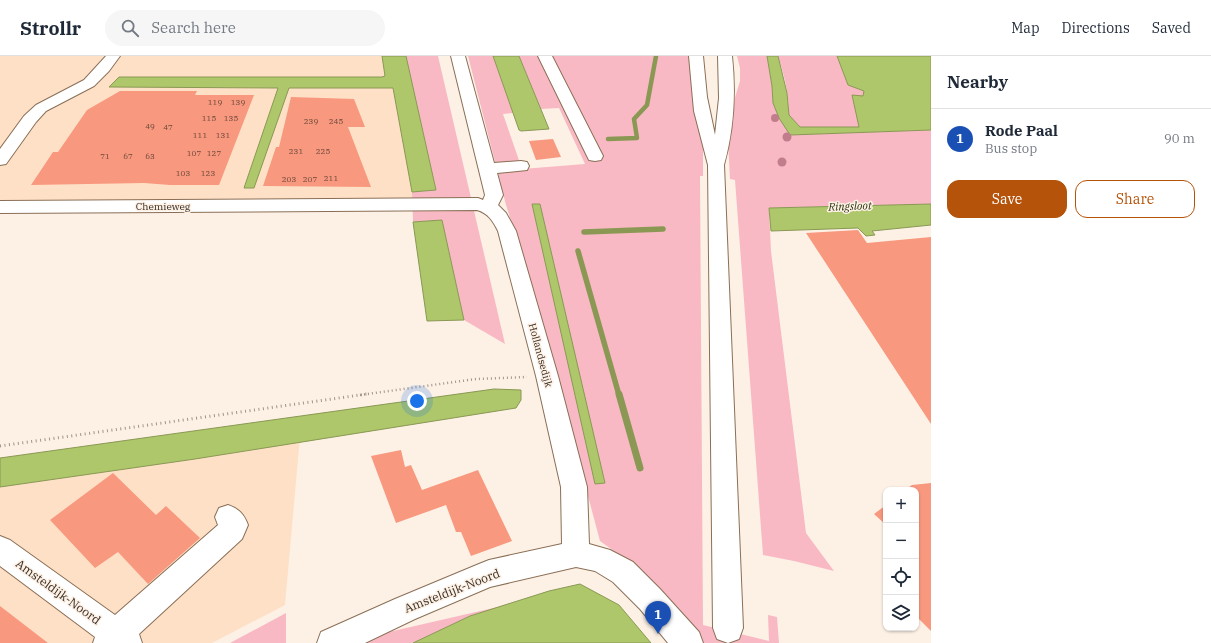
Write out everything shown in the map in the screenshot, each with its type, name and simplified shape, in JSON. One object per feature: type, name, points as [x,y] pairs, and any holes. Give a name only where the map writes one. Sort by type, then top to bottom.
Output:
[{"type":"street","points":[[458,56],[494,195],[488,208]]},
{"type":"street","points":[[545,56],[595,156]]},
{"type":"street","points":[[696,56],[700,98],[708,144],[716,165]]},
{"type":"street","points":[[725,56],[728,86],[726,111],[722,145],[716,165],[728,628]]},
{"type":"street","points":[[0,160],[30,119],[41,108],[89,84],[115,59]]},
{"type":"street","points":[[488,168],[521,166]]},
{"type":"street","name":"Chemieweg","points":[[0,207],[328,200],[478,204],[488,208]]},
{"type":"street","name":"Hollandsedijk","points":[[488,208],[498,214],[507,231],[547,376],[574,486],[576,554]]},
{"type":"street","name":"Amsteldijk-Noord","points":[[0,550],[117,640],[232,530],[234,524],[228,517]]},
{"type":"street","points":[[576,554],[600,560],[623,572],[650,599],[688,643]]},
{"type":"street","name":"Amsteldijk-Noord","points":[[332,643],[405,609],[489,574],[576,554]]},
{"type":"path","points":[[0,446],[476,379],[547,376]]},
{"type":"shaded area","points":[[0,56],[411,56],[432,207],[0,211]]},
{"type":"shaded area","points":[[406,56],[438,56],[505,344],[464,320],[442,220],[413,222],[412,192],[436,190]]},
{"type":"shaded area","points":[[468,56],[493,56],[513,113],[503,114],[522,169],[585,164],[559,108],[541,109],[519,56],[691,56],[703,139],[703,176],[700,176],[703,625],[769,641],[768,615],[777,617],[779,643],[702,643],[625,559],[600,541],[534,293],[506,205]],"holes":[[[532,204],[605,483],[595,483]]]},
{"type":"shaded area","points":[[737,56],[767,56],[773,103],[790,135],[931,130],[931,204],[769,208],[771,251],[806,533],[834,571],[763,555],[735,180],[730,179],[728,141],[733,104],[740,81],[740,68]]},
{"type":"shaded area","points":[[778,56],[837,56],[848,85],[864,91],[863,96],[852,96],[860,127],[800,127],[788,115],[787,93]]},
{"type":"shaded area","points":[[301,426],[285,605],[212,643],[0,643],[0,465]]},
{"type":"shaded area","points":[[502,606],[470,616],[413,643],[361,643],[380,634]]},
{"type":"shaded area","points":[[286,613],[286,643],[230,643]]},
{"type":"water","points":[[382,56],[406,56],[436,190],[412,192],[393,88],[289,88],[254,188],[244,188],[278,88],[109,87],[119,77],[382,77],[385,76]]},
{"type":"water","points":[[493,56],[519,56],[549,129],[519,130]]},
{"type":"water","points":[[767,56],[778,56],[787,93],[789,115],[800,127],[859,127],[852,95],[863,96],[864,91],[848,85],[837,56],[931,56],[931,130],[790,135],[779,118],[773,103]]},
{"type":"water","points":[[532,204],[540,204],[605,483],[595,484]]},
{"type":"water","name":"Ringsloot","points":[[931,204],[931,225],[872,231],[875,235],[866,236],[858,228],[771,231],[769,208]]},
{"type":"water","points":[[442,220],[464,320],[427,321],[413,222]]},
{"type":"water","points":[[494,389],[521,390],[521,400],[516,408],[195,459],[0,487],[0,458]]},
{"type":"water","points":[[580,584],[619,605],[651,643],[413,643],[470,616],[549,591]]},
{"type":"building","points":[[120,91],[197,91],[195,95],[254,95],[219,185],[170,185],[144,183],[31,185],[53,152],[58,152],[87,110]]},
{"type":"building","points":[[291,97],[354,99],[365,127],[348,127],[371,187],[263,186],[276,147],[279,147]]},
{"type":"building","points":[[553,139],[561,157],[536,160],[529,141]]},
{"type":"building","points":[[858,230],[867,243],[931,237],[931,424],[806,233]]},
{"type":"building","points":[[401,450],[405,467],[411,465],[422,490],[478,470],[512,541],[471,556],[461,532],[456,532],[446,505],[396,523],[371,456]]},
{"type":"building","points":[[113,473],[156,515],[166,506],[200,538],[148,584],[118,552],[95,568],[50,520]]},
{"type":"building","points":[[931,483],[931,631],[919,619],[919,487],[909,487],[912,485]]},
{"type":"building","points":[[883,507],[883,522],[874,514]]},
{"type":"building","points":[[0,606],[48,643],[0,643]]},
{"type":"waterway","points":[[608,139],[637,138],[634,119],[647,105],[656,56]]},
{"type":"waterway","points":[[584,232],[663,229]]},
{"type":"waterway","points":[[578,251],[619,395]]},
{"type":"waterway","points":[[619,394],[640,468]]},
{"type":"place","name":"Rode Paal","points":[[658,634]]}]
